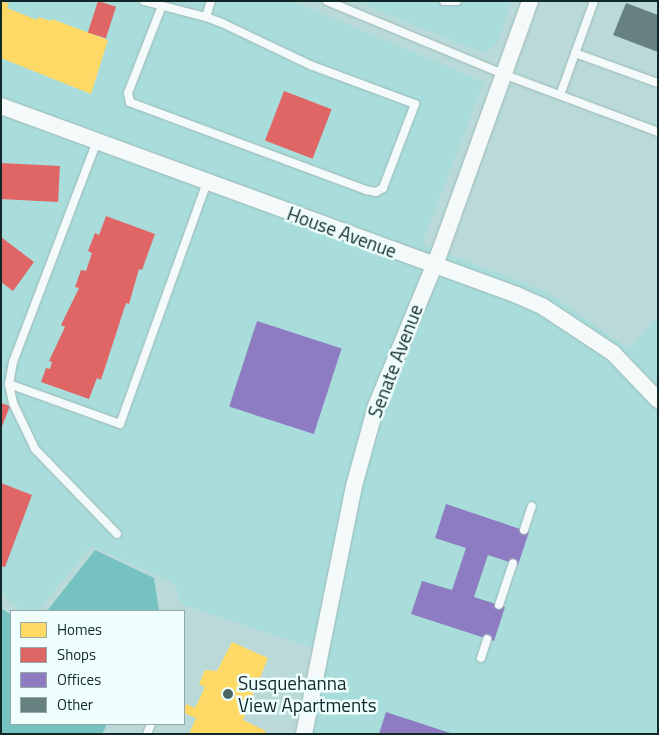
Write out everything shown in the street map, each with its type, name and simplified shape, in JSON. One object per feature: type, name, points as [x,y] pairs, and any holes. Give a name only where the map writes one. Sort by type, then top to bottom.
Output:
[{"type":"street","name":"Senate Avenue","points":[[304,734],[367,435],[434,265],[530,1]]},
{"type":"street","name":"House Avenue","points":[[1,106],[542,306],[613,354],[658,400]]},
{"type":"lane","points":[[144,1],[206,17],[310,65],[415,104],[383,188],[376,192],[366,190],[130,102],[128,93],[162,6]]},
{"type":"lane","points":[[206,17],[211,1]]},
{"type":"lane","points":[[327,1],[503,74],[658,132]]},
{"type":"lane","points":[[444,1],[457,1]]},
{"type":"lane","points":[[560,96],[594,1]]},
{"type":"lane","points":[[575,53],[658,83]]},
{"type":"lane","points":[[97,141],[16,353],[9,384],[13,404],[35,449],[117,534]]},
{"type":"lane","points":[[9,384],[120,424],[207,182]]},
{"type":"lane","points":[[524,530],[532,506]]},
{"type":"lane","points":[[499,605],[512,563]]},
{"type":"lane","points":[[481,658],[487,639]]},
{"type":"shaded area","points":[[1,1],[292,1],[484,82],[422,244],[547,292],[629,349],[658,317],[658,734],[309,734],[329,653],[181,604],[174,583],[91,546],[39,610],[21,610],[1,594]]},
{"type":"shaded area","points":[[355,1],[512,1],[497,43],[483,53]]},
{"type":"shaded area","points":[[95,550],[154,578],[159,610],[48,610]]},
{"type":"shaded area","points":[[1,608],[10,614],[10,725],[106,725],[102,734],[1,734]]},
{"type":"building: Homes","points":[[1,1],[9,4],[7,8],[37,20],[38,17],[51,21],[52,19],[108,40],[91,94],[1,58]]},
{"type":"building: Homes","name":"Susquehanna View Apartments","points":[[232,642],[268,658],[243,720],[266,731],[265,734],[189,734],[196,718],[185,713],[186,704],[195,708],[205,687],[199,684],[205,670],[217,671]]},
{"type":"building: Shops","points":[[98,1],[116,7],[106,38],[88,32]]},
{"type":"building: Shops","points":[[284,91],[332,109],[313,159],[265,140]]},
{"type":"building: Shops","points":[[1,163],[60,166],[58,202],[1,199]]},
{"type":"building: Shops","points":[[106,216],[155,234],[142,270],[139,269],[129,304],[126,303],[101,380],[97,378],[89,399],[41,382],[46,368],[50,369],[52,362],[49,361],[65,327],[61,325],[79,288],[75,287],[81,270],[86,271],[92,253],[88,251],[95,233],[99,235]]},
{"type":"building: Shops","points":[[1,237],[34,262],[13,291],[1,282]]},
{"type":"building: Shops","points":[[1,403],[10,406],[1,429]]},
{"type":"building: Shops","points":[[1,483],[32,495],[5,567],[1,566]]},
{"type":"building: Offices","points":[[257,321],[342,349],[314,434],[229,407]]},
{"type":"building: Offices","points":[[446,504],[529,532],[518,565],[488,555],[474,597],[505,607],[494,641],[411,614],[422,581],[452,590],[466,548],[435,538]]},
{"type":"building: Offices","points":[[386,712],[450,733],[450,734],[379,734]]},
{"type":"building: Other","points":[[626,3],[658,15],[658,52],[613,35]]},
{"type":"place","name":"Susquehanna View Apartments","points":[[228,694]]}]
